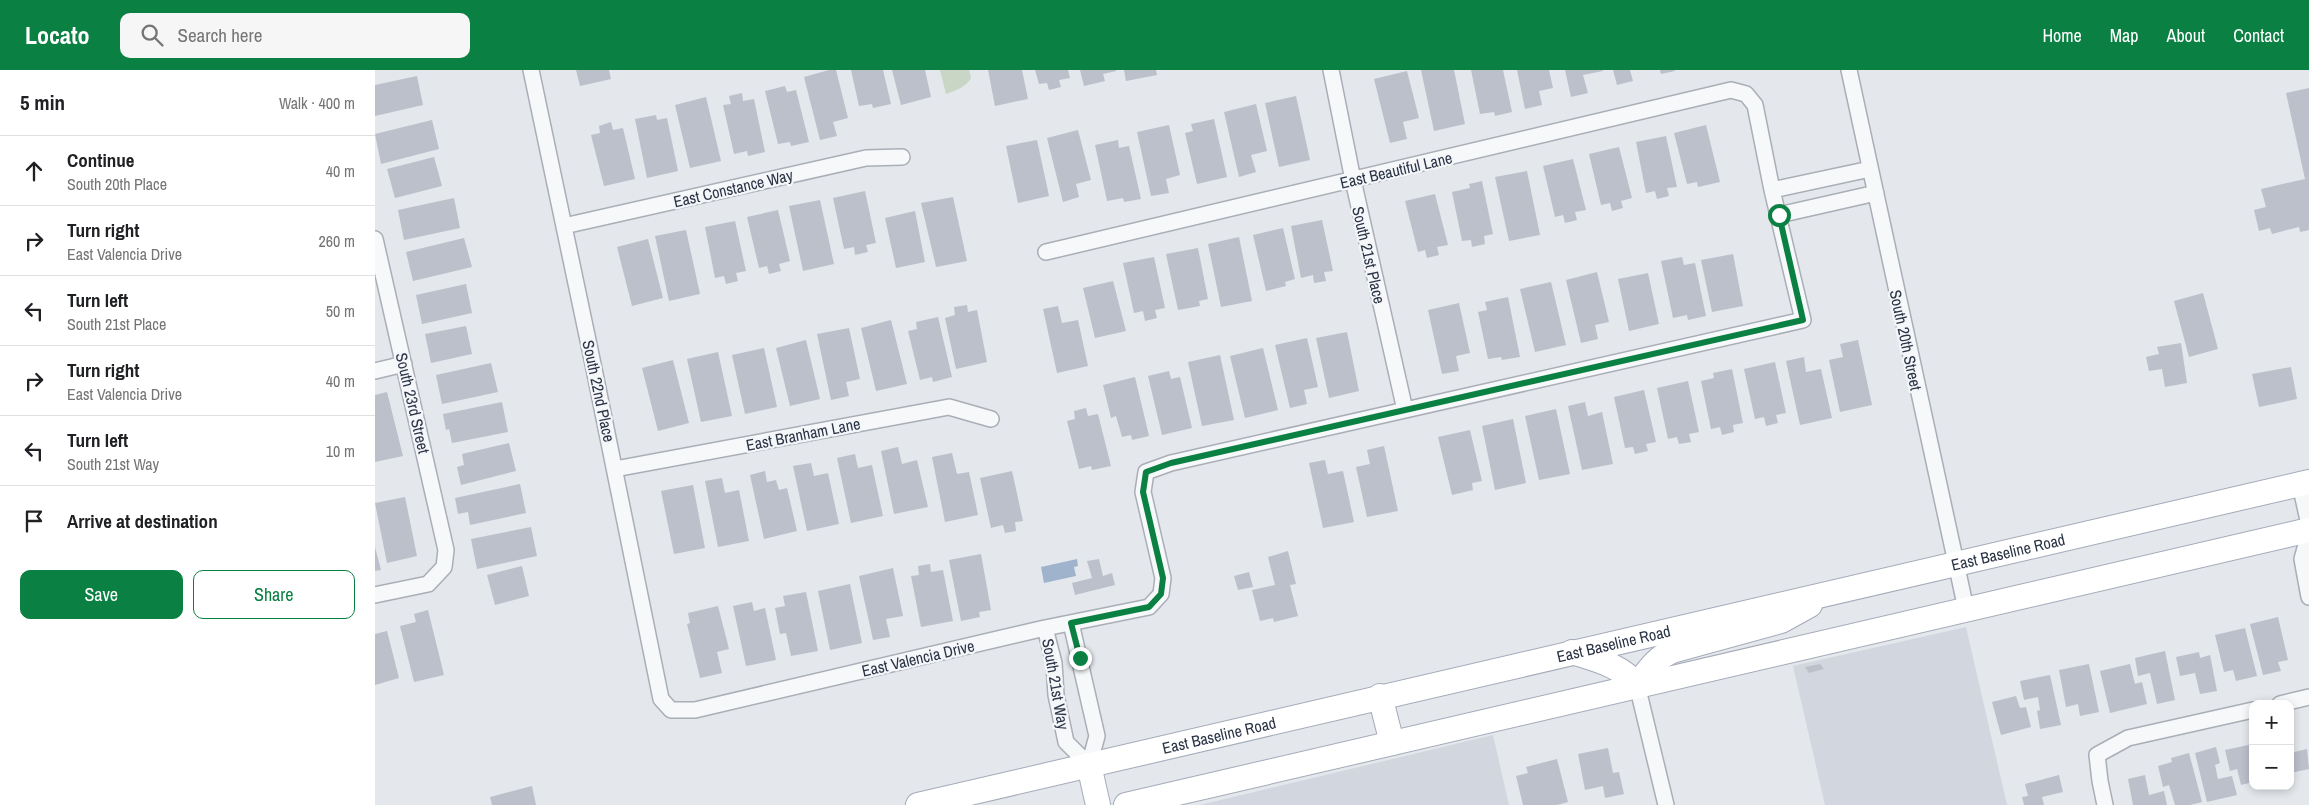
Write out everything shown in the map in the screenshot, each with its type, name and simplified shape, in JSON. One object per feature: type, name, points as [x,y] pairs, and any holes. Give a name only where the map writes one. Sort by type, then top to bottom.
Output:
[{"type":"main road","name":"East Baseline Road","points":[[918,805],[1380,696],[2305,483]]},
{"type":"main road","points":[[1126,805],[1966,609],[2309,532]]},
{"type":"main road","points":[[1637,685],[1662,655],[1681,647],[1781,621],[1834,591]]},
{"type":"main road","points":[[1572,652],[1627,673],[1637,685]]},
{"type":"main road","points":[[1380,696],[1392,743]]},
{"type":"main road","points":[[1089,765],[1098,805]]},
{"type":"street","name":"South 22nd Place","points":[[531,70],[615,469],[661,699],[671,710]]},
{"type":"street","name":"South 21st Place","points":[[1331,70],[1353,180],[1405,410]]},
{"type":"street","name":"South 20th Street","points":[[1849,70],[1966,609]]},
{"type":"street","name":"East Beautiful Lane","points":[[1046,252],[1731,90],[1746,94],[1755,105],[1772,190]]},
{"type":"street","name":"East Constance Way","points":[[564,226],[865,158],[902,157]]},
{"type":"street","points":[[1405,410],[1803,320],[1772,190],[1870,168]]},
{"type":"street","points":[[1779,215],[1876,193]]},
{"type":"street","name":"South 23rd Street","points":[[375,239],[446,550],[444,567],[428,584],[375,595]]},
{"type":"street","points":[[375,371],[404,364]]},
{"type":"street","name":"East Branham Lane","points":[[615,469],[949,407],[991,419]]},
{"type":"street","name":"East Valencia Drive","points":[[671,710],[695,710],[1045,628],[1149,607],[1161,594],[1163,578],[1143,492],[1146,472],[1171,463],[1405,410]]},
{"type":"street","points":[[2305,483],[2309,525]]},
{"type":"street","points":[[2309,532],[2302,560],[2309,597]]},
{"type":"street","name":"South 21st Way","points":[[1071,623],[1097,736],[1089,765]]},
{"type":"street","name":"South 21st Way","points":[[1045,628],[1054,663],[1056,695],[1067,742],[1089,765]]},
{"type":"street","points":[[1637,685],[1666,805]]},
{"type":"street","points":[[2294,701],[2309,697]]},
{"type":"street","points":[[2105,805],[2097,755],[2128,738],[2249,711]]},
{"type":"shaded area","points":[[1966,627],[2007,805],[1825,805],[1793,666]]},
{"type":"shaded area","points":[[1493,735],[1509,805],[1200,805],[1250,793]]},
{"type":"green space","points":[[940,70],[969,70],[971,78],[957,90],[946,94]]},
{"type":"water","points":[[1077,559],[1078,566],[1074,567],[1076,576],[1044,583],[1041,567]]},
{"type":"building","points":[[576,70],[609,70],[611,79],[580,86]]},
{"type":"building","points":[[836,70],[848,118],[833,122],[837,136],[820,140],[804,77]]},
{"type":"building","points":[[851,70],[883,70],[891,104],[873,108],[872,104],[859,106]]},
{"type":"building","points":[[892,70],[925,70],[931,97],[901,105]]},
{"type":"building","points":[[988,70],[1022,70],[1028,99],[995,106]]},
{"type":"building","points":[[1035,70],[1068,70],[1070,78],[1059,80],[1061,87],[1049,90],[1047,83],[1039,84]]},
{"type":"building","points":[[1080,70],[1116,71],[1103,74],[1105,81],[1084,86]]},
{"type":"building","points":[[1124,70],[1156,70],[1157,75],[1126,81]]},
{"type":"building","points":[[1421,70],[1454,70],[1465,124],[1434,131]]},
{"type":"building","points":[[1471,70],[1503,70],[1512,112],[1495,116],[1494,112],[1480,114]]},
{"type":"building","points":[[1517,70],[1549,70],[1553,88],[1539,91],[1542,105],[1525,109]]},
{"type":"building","points":[[1565,70],[1603,71],[1583,75],[1588,93],[1571,97]]},
{"type":"building","points":[[1613,70],[1630,70],[1633,81],[1617,85]]},
{"type":"building","points":[[1660,70],[1674,70],[1675,71],[1661,74]]},
{"type":"building","points":[[1407,71],[1419,118],[1403,122],[1407,139],[1390,143],[1374,79]]},
{"type":"building","points":[[417,76],[423,105],[375,116],[375,85]]},
{"type":"building","points":[[785,86],[787,92],[796,90],[809,142],[791,146],[790,142],[778,144],[765,91]]},
{"type":"building","points":[[2309,88],[2309,230],[2300,232],[2299,227],[2272,234],[2270,228],[2259,231],[2254,210],[2266,207],[2261,189],[2305,179],[2286,93]]},
{"type":"building","points":[[742,93],[743,101],[754,99],[765,152],[748,156],[747,151],[734,154],[723,105],[731,104],[729,96]]},
{"type":"building","points":[[1296,96],[1310,160],[1279,167],[1265,103]]},
{"type":"building","points":[[706,97],[721,161],[690,168],[675,105]]},
{"type":"building","points":[[1256,104],[1267,151],[1251,155],[1256,172],[1239,177],[1224,112]]},
{"type":"building","points":[[656,115],[657,120],[667,118],[678,171],[647,178],[635,119]]},
{"type":"building","points":[[1214,119],[1227,177],[1197,184],[1185,133],[1193,131],[1191,124]]},
{"type":"building","points":[[432,120],[439,149],[381,164],[375,134]]},
{"type":"building","points":[[611,122],[613,130],[623,128],[635,179],[604,186],[591,135],[600,133],[599,126]]},
{"type":"building","points":[[1169,125],[1180,175],[1166,179],[1169,193],[1151,196],[1137,132]]},
{"type":"building","points":[[1706,125],[1720,182],[1698,187],[1697,182],[1687,184],[1674,133]]},
{"type":"building","points":[[1078,130],[1091,180],[1076,184],[1079,197],[1063,202],[1047,138]]},
{"type":"building","points":[[1666,136],[1677,187],[1667,188],[1669,196],[1657,199],[1655,191],[1646,193],[1636,142]]},
{"type":"building","points":[[1037,140],[1049,196],[1018,203],[1006,146]]},
{"type":"building","points":[[1118,140],[1119,148],[1129,146],[1141,199],[1124,202],[1123,198],[1107,201],[1095,145]]},
{"type":"building","points":[[1619,147],[1632,198],[1621,201],[1623,208],[1612,211],[1610,203],[1601,205],[1589,154]]},
{"type":"building","points":[[434,157],[442,186],[395,198],[387,169]]},
{"type":"building","points":[[1573,159],[1586,210],[1575,212],[1577,220],[1565,223],[1563,215],[1555,217],[1543,166]]},
{"type":"building","points":[[1527,171],[1540,235],[1509,241],[1495,177]]},
{"type":"building","points":[[1482,181],[1493,234],[1484,236],[1485,244],[1472,247],[1471,240],[1462,241],[1452,192],[1470,188],[1469,184]]},
{"type":"building","points":[[865,191],[876,243],[866,245],[868,252],[855,255],[854,247],[844,249],[833,198]]},
{"type":"building","points":[[1435,194],[1448,245],[1437,247],[1439,255],[1427,258],[1425,250],[1418,252],[1405,201]]},
{"type":"building","points":[[953,197],[967,261],[936,267],[921,203]]},
{"type":"building","points":[[454,198],[460,228],[404,240],[398,210]]},
{"type":"building","points":[[820,200],[834,264],[803,271],[789,206]]},
{"type":"building","points":[[778,210],[790,261],[779,264],[781,271],[769,274],[767,266],[759,268],[747,217]]},
{"type":"building","points":[[915,211],[925,262],[896,268],[885,218]]},
{"type":"building","points":[[1322,220],[1333,271],[1324,272],[1326,281],[1314,283],[1313,275],[1301,278],[1291,226]]},
{"type":"building","points":[[735,221],[746,271],[736,273],[738,281],[726,284],[724,276],[715,278],[705,227]]},
{"type":"building","points":[[1283,228],[1295,279],[1285,282],[1286,286],[1266,291],[1253,235]]},
{"type":"building","points":[[686,230],[700,294],[669,301],[655,236]]},
{"type":"building","points":[[1239,237],[1252,301],[1221,307],[1208,244]]},
{"type":"building","points":[[464,238],[472,267],[413,281],[406,252]]},
{"type":"building","points":[[648,239],[663,298],[632,306],[617,247]]},
{"type":"building","points":[[1198,248],[1208,299],[1199,301],[1200,306],[1178,310],[1166,254]]},
{"type":"building","points":[[1733,254],[1743,306],[1712,312],[1701,260]]},
{"type":"building","points":[[1154,257],[1165,308],[1155,310],[1157,318],[1145,321],[1143,311],[1134,313],[1123,263]]},
{"type":"building","points":[[1682,257],[1684,265],[1695,263],[1706,316],[1688,320],[1687,315],[1673,318],[1661,261]]},
{"type":"building","points":[[1597,272],[1609,322],[1595,325],[1598,339],[1581,343],[1566,280]]},
{"type":"building","points":[[1648,273],[1659,324],[1629,331],[1618,279]]},
{"type":"building","points":[[1113,281],[1126,331],[1095,338],[1083,288]]},
{"type":"building","points":[[1551,282],[1566,345],[1535,352],[1520,289]]},
{"type":"building","points":[[466,284],[472,313],[422,324],[416,295]]},
{"type":"building","points":[[2203,293],[2218,349],[2189,357],[2174,301]]},
{"type":"building","points":[[1508,297],[1520,357],[1502,360],[1501,357],[1488,359],[1478,312],[1487,310],[1485,302]]},
{"type":"building","points":[[1459,303],[1470,353],[1456,356],[1459,371],[1442,374],[1428,310]]},
{"type":"building","points":[[967,305],[968,312],[977,310],[987,362],[956,369],[945,318],[955,315],[954,307]]},
{"type":"building","points":[[1058,306],[1062,323],[1078,320],[1088,366],[1057,373],[1043,309]]},
{"type":"building","points":[[938,317],[952,377],[933,382],[932,377],[920,380],[908,331],[917,329],[916,322]]},
{"type":"building","points":[[891,320],[907,384],[876,391],[861,328]]},
{"type":"building","points":[[466,326],[472,354],[431,363],[425,334]]},
{"type":"building","points":[[849,328],[860,379],[846,382],[849,396],[831,400],[817,334]]},
{"type":"building","points":[[1347,332],[1359,391],[1329,398],[1316,338]]},
{"type":"building","points":[[1307,338],[1318,387],[1304,390],[1307,404],[1290,408],[1275,345]]},
{"type":"building","points":[[806,340],[820,399],[790,406],[776,348]]},
{"type":"building","points":[[1858,340],[1872,405],[1840,412],[1829,360],[1843,357],[1840,344]]},
{"type":"building","points":[[2181,343],[2187,383],[2165,387],[2162,369],[2149,371],[2146,357],[2159,354],[2157,347]]},
{"type":"building","points":[[764,348],[777,407],[745,414],[732,355]]},
{"type":"building","points":[[1263,348],[1278,410],[1245,418],[1230,356]]},
{"type":"building","points":[[718,352],[732,416],[701,422],[687,359]]},
{"type":"building","points":[[1220,355],[1234,420],[1202,426],[1188,362]]},
{"type":"building","points":[[1804,357],[1806,372],[1821,369],[1832,418],[1800,425],[1786,361]]},
{"type":"building","points":[[673,360],[689,423],[658,431],[642,368]]},
{"type":"building","points":[[1775,362],[1786,413],[1776,415],[1778,423],[1766,426],[1764,417],[1755,419],[1744,369]]},
{"type":"building","points":[[491,363],[498,392],[442,404],[436,375]]},
{"type":"building","points":[[2291,367],[2297,399],[2259,407],[2252,374]]},
{"type":"building","points":[[1732,369],[1743,423],[1733,425],[1734,432],[1722,435],[1720,427],[1711,429],[1701,381],[1714,378],[1713,373]]},
{"type":"building","points":[[1169,371],[1171,379],[1180,377],[1192,428],[1162,435],[1148,376]]},
{"type":"building","points":[[1135,377],[1149,436],[1132,440],[1131,435],[1122,437],[1116,416],[1111,418],[1103,385]]},
{"type":"building","points":[[1688,381],[1699,432],[1689,434],[1691,442],[1679,444],[1677,437],[1668,439],[1657,388]]},
{"type":"building","points":[[1644,390],[1656,442],[1646,444],[1648,451],[1635,454],[1633,447],[1625,448],[1614,397]]},
{"type":"building","points":[[387,392],[403,456],[375,462],[375,395]]},
{"type":"building","points":[[502,402],[508,432],[452,443],[449,429],[446,430],[443,414]]},
{"type":"building","points":[[1585,402],[1588,416],[1602,412],[1613,464],[1582,470],[1568,406]]},
{"type":"building","points":[[1086,408],[1088,416],[1098,414],[1111,466],[1092,470],[1091,466],[1079,469],[1067,421],[1075,419],[1074,411]]},
{"type":"building","points":[[1556,409],[1570,474],[1539,480],[1525,416]]},
{"type":"building","points":[[1513,419],[1526,483],[1495,490],[1482,426]]},
{"type":"building","points":[[1470,430],[1482,481],[1472,483],[1473,490],[1452,495],[1438,437]]},
{"type":"building","points":[[509,443],[516,471],[461,485],[457,467],[464,465],[462,454]]},
{"type":"building","points":[[1384,446],[1398,511],[1367,517],[1356,467],[1370,464],[1367,450]]},
{"type":"building","points":[[898,447],[902,464],[917,460],[928,507],[894,514],[881,451]]},
{"type":"building","points":[[952,453],[957,474],[969,472],[978,515],[945,522],[932,457]]},
{"type":"building","points":[[855,454],[858,468],[872,465],[883,516],[851,523],[837,458]]},
{"type":"building","points":[[1325,460],[1328,474],[1343,471],[1354,522],[1323,528],[1309,463]]},
{"type":"building","points":[[811,463],[814,476],[828,473],[839,524],[807,531],[793,466]]},
{"type":"building","points":[[765,471],[767,482],[776,480],[779,490],[787,488],[797,531],[764,539],[750,475]]},
{"type":"building","points":[[1012,471],[1023,521],[1015,522],[1016,531],[1005,533],[1003,525],[991,528],[980,478]]},
{"type":"building","points":[[722,478],[725,493],[739,490],[749,541],[718,547],[705,481]]},
{"type":"building","points":[[520,484],[526,513],[470,525],[468,512],[458,514],[455,498]]},
{"type":"building","points":[[693,485],[705,548],[674,554],[661,491]]},
{"type":"building","points":[[405,497],[417,556],[387,563],[375,503]]},
{"type":"building","points":[[531,527],[537,556],[477,569],[471,539]]},
{"type":"building","points":[[375,547],[381,570],[375,571]]},
{"type":"building","points":[[1288,551],[1296,584],[1290,585],[1298,616],[1274,622],[1273,618],[1260,621],[1252,590],[1275,585],[1268,557]]},
{"type":"building","points":[[981,554],[991,610],[979,612],[980,617],[961,621],[949,560]]},
{"type":"building","points":[[1099,559],[1103,576],[1112,573],[1115,585],[1075,595],[1072,583],[1092,578],[1087,561]]},
{"type":"building","points":[[930,564],[931,572],[943,570],[953,621],[921,627],[911,576],[919,575],[918,566]]},
{"type":"building","points":[[522,566],[529,596],[495,605],[487,575]]},
{"type":"building","points":[[893,568],[903,616],[886,619],[890,637],[873,640],[859,576]]},
{"type":"building","points":[[1249,572],[1253,587],[1238,590],[1234,576]]},
{"type":"building","points":[[850,584],[862,643],[830,650],[818,591]]},
{"type":"building","points":[[806,592],[818,651],[791,656],[786,633],[780,634],[775,608],[785,606],[783,596]]},
{"type":"building","points":[[752,602],[754,611],[765,608],[776,660],[746,666],[733,606]]},
{"type":"building","points":[[718,606],[729,649],[717,652],[722,673],[700,678],[687,624],[690,623],[688,613]]},
{"type":"building","points":[[428,610],[444,675],[414,682],[400,626],[416,622],[414,614]]},
{"type":"building","points":[[2278,617],[2288,660],[2278,662],[2281,671],[2263,675],[2250,624]]},
{"type":"building","points":[[2245,628],[2257,676],[2236,681],[2233,670],[2224,672],[2215,635]]},
{"type":"building","points":[[387,631],[399,678],[375,685],[375,634]]},
{"type":"building","points":[[2165,651],[2175,700],[2157,704],[2150,673],[2138,676],[2135,658]]},
{"type":"building","points":[[2199,652],[2200,658],[2210,655],[2217,691],[2200,694],[2195,673],[2180,676],[2176,657]]},
{"type":"building","points":[[1820,664],[1824,669],[1809,673],[1805,667]]},
{"type":"building","points":[[2089,664],[2099,712],[2080,716],[2078,704],[2066,707],[2059,670]]},
{"type":"building","points":[[2130,664],[2135,684],[2142,682],[2147,704],[2110,713],[2100,671]]},
{"type":"building","points":[[2050,675],[2061,725],[2040,729],[2037,711],[2040,710],[2038,697],[2024,700],[2020,681]]},
{"type":"building","points":[[2016,696],[2020,708],[2026,707],[2031,727],[2001,735],[1992,702]]},
{"type":"building","points":[[2249,745],[2249,783],[2241,785],[2237,769],[2230,771],[2225,750]]},
{"type":"building","points":[[2216,747],[2220,763],[2215,765],[2218,779],[2232,776],[2237,795],[2207,802],[2195,753]]},
{"type":"building","points":[[1608,748],[1613,773],[1619,772],[1624,794],[1605,798],[1603,786],[1585,790],[1578,754]]},
{"type":"building","points":[[2307,749],[2309,769],[2294,772],[2294,752]]},
{"type":"building","points":[[2189,753],[2202,802],[2190,805],[2175,805],[2169,785],[2163,787],[2158,766],[2172,762],[2171,758]]},
{"type":"building","points":[[1557,759],[1568,802],[1557,805],[1523,805],[1516,776],[1528,773],[1526,767]]},
{"type":"building","points":[[2059,775],[2063,792],[2042,797],[2044,805],[2024,805],[2022,797],[2028,796],[2025,784]]},
{"type":"building","points":[[2145,775],[2149,795],[2164,791],[2167,805],[2133,805],[2128,779]]},
{"type":"building","points":[[532,786],[536,805],[492,805],[490,797]]},
{"type":"route","points":[[1080,658],[1071,623],[1149,607],[1161,594],[1163,578],[1143,492],[1146,472],[1171,463],[1803,320],[1779,215]]}]
